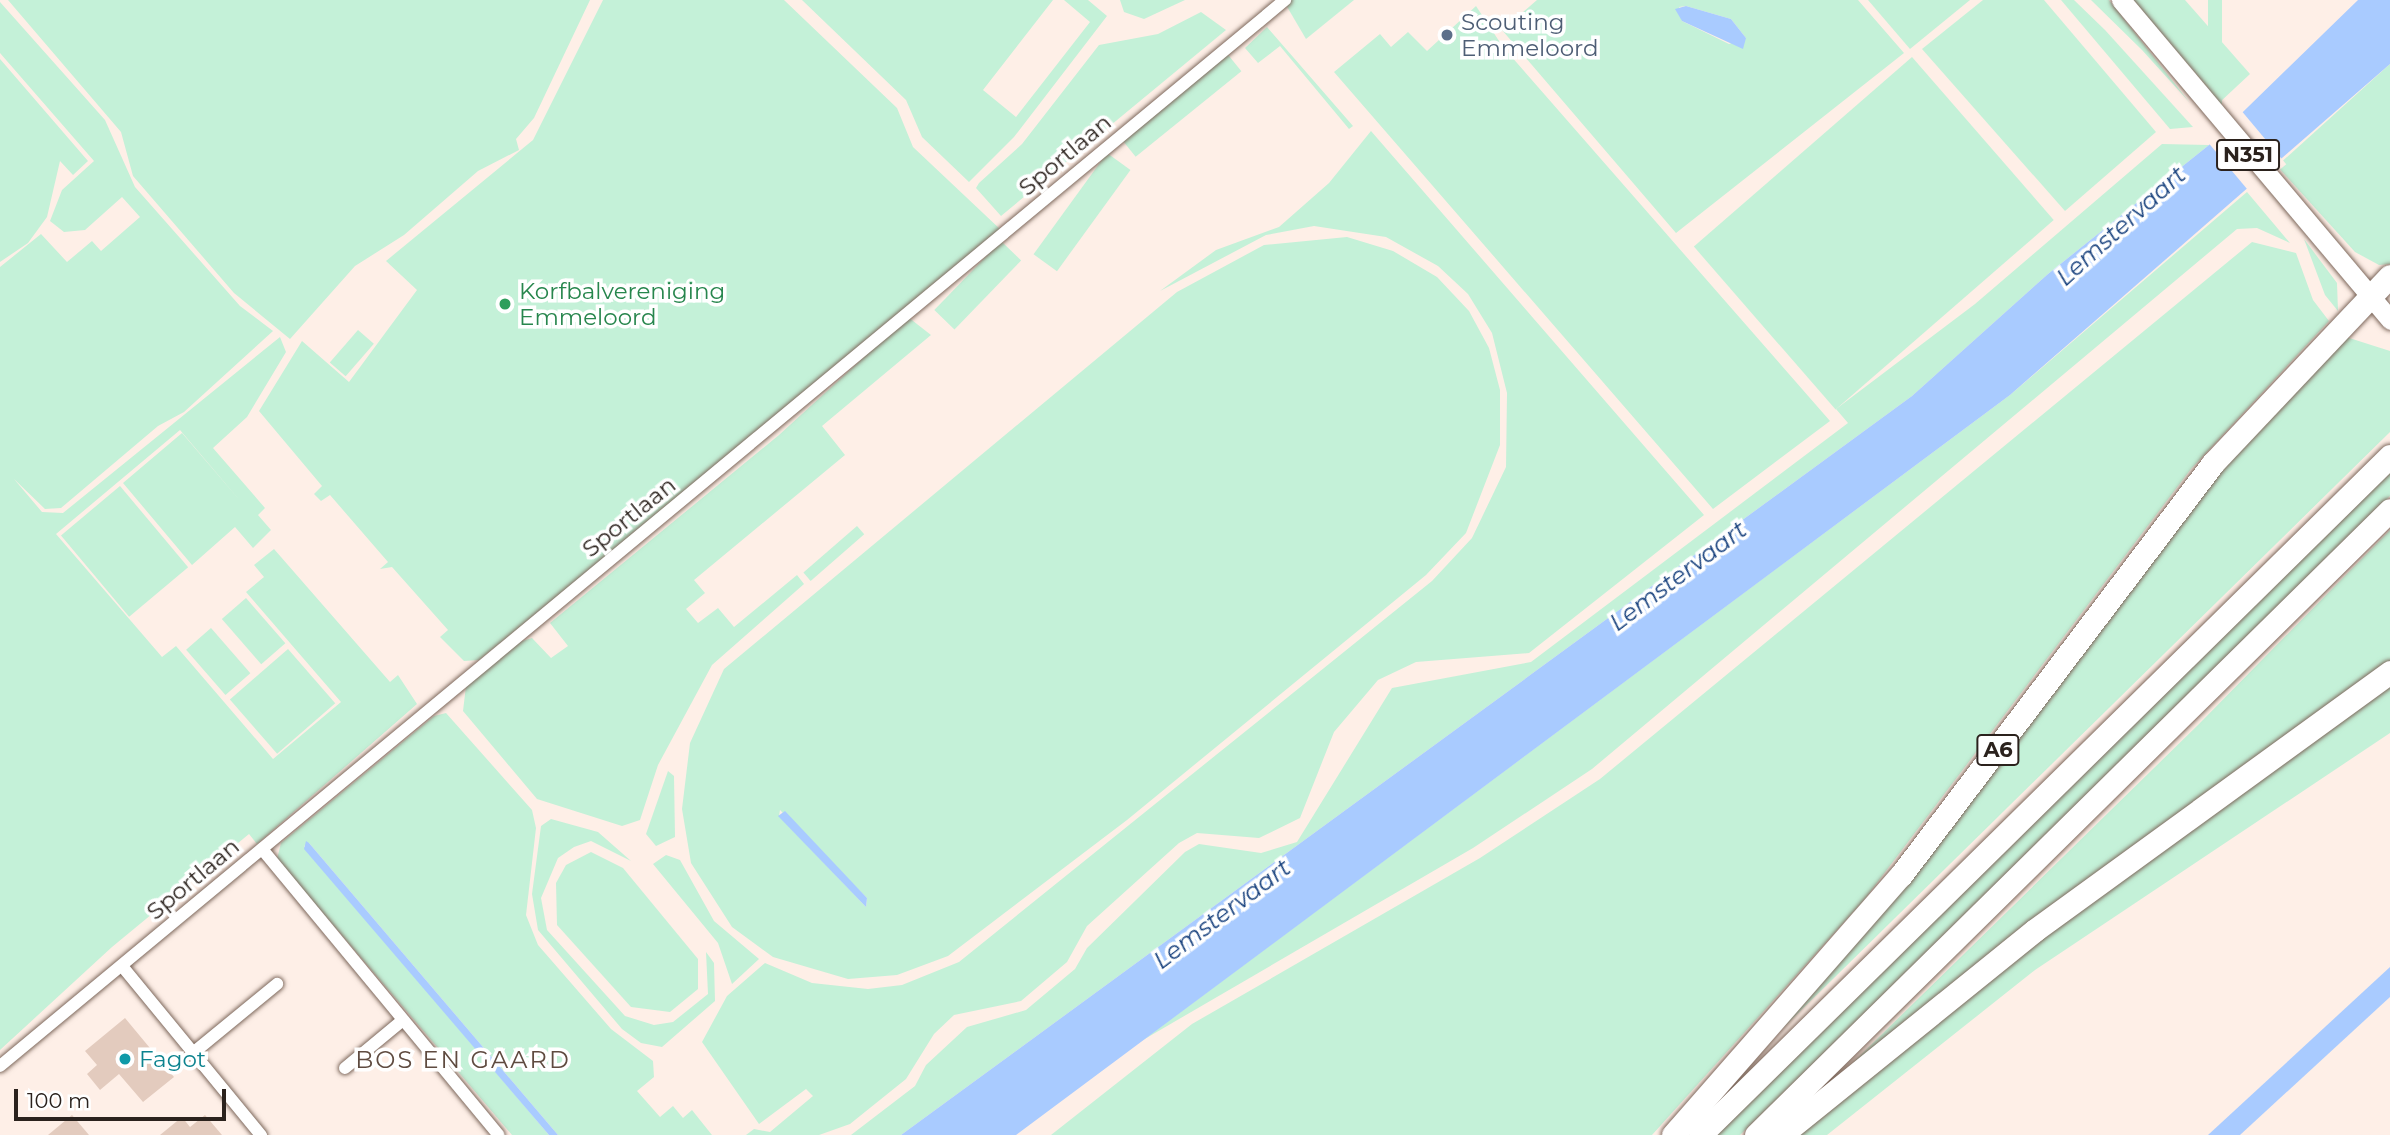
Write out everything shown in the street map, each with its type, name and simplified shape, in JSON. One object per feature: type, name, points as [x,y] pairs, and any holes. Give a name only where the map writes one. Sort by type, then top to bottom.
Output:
[{"type":"highway","name":"A6","points":[[1673,1135],[1910,864],[2213,463],[2382,290]]},
{"type":"highway","points":[[1700,1135],[2390,456]]},
{"type":"highway","points":[[1756,1135],[2390,510]]},
{"type":"highway","points":[[1782,1135],[2025,939],[2390,671]]},
{"type":"main road","name":"N351","points":[[2121,0],[2295,202],[2382,290],[2390,320]]},
{"type":"street","name":"Sportlaan","points":[[0,1066],[1285,0]]},
{"type":"street","points":[[262,849],[499,1135]]},
{"type":"street","points":[[122,966],[261,1135]]},
{"type":"street","points":[[194,1052],[277,984]]},
{"type":"street","points":[[345,1068],[403,1020]]},
{"type":"green space","points":[[8,0],[590,0],[534,118],[516,139],[519,150],[478,171],[404,235],[355,266],[290,339],[234,293],[133,176],[121,132]]},
{"type":"green space","points":[[603,0],[784,0],[897,108],[913,147],[1001,230],[479,660],[464,661],[440,637],[448,630],[392,567],[380,569],[388,562],[330,495],[321,501],[314,494],[322,486],[259,411],[302,341],[349,382],[417,290],[386,261],[533,140]]},
{"type":"green space","points":[[802,0],[1053,0],[983,90],[1016,117],[1090,22],[1064,0],[1088,0],[1107,16],[1014,137],[969,182],[922,137],[906,100]]},
{"type":"green space","points":[[1120,0],[1185,0],[1144,19],[1124,12]]},
{"type":"green space","points":[[1291,0],[1354,0],[1306,39],[1286,5]]},
{"type":"green space","points":[[1537,0],[1858,0],[1904,53],[1676,233],[1502,30]],"holes":[[[1686,6],[1731,19],[1746,38],[1729,44],[1682,21],[1679,7]]]},
{"type":"green space","points":[[1868,0],[1970,0],[1910,49]]},
{"type":"green space","points":[[1983,0],[2044,0],[2156,132],[2065,211],[1922,49]]},
{"type":"green space","points":[[2061,0],[2074,0],[2105,30],[2193,127],[2170,129]]},
{"type":"green space","points":[[2091,0],[2109,0],[2190,103],[2142,50]]},
{"type":"green space","points":[[2133,0],[2185,0],[2250,74],[2220,102]]},
{"type":"green space","points":[[2208,0],[2222,0],[2222,104],[2208,104]]},
{"type":"green space","points":[[0,2],[105,120],[135,187],[240,306],[273,331],[184,412],[158,426],[61,508],[45,509],[14,479],[42,512],[63,513],[280,337],[286,352],[247,417],[213,448],[265,508],[258,515],[271,530],[253,548],[235,527],[192,565],[123,483],[182,433],[242,503],[180,430],[56,534],[162,657],[176,646],[273,759],[341,702],[246,592],[264,577],[254,565],[274,549],[390,682],[398,675],[417,704],[257,844],[249,834],[112,947],[0,1050],[0,267],[41,234],[67,262],[92,241],[101,251],[140,217],[122,197],[85,230],[64,232],[50,221],[62,190],[94,161],[0,53]]},
{"type":"green space","points":[[1476,6],[1503,47],[1830,421],[1713,509],[1334,72],[1380,34],[1391,47],[1408,32],[1427,51]]},
{"type":"green space","points":[[1201,12],[1226,30],[1001,216],[976,188],[1022,144],[1099,45],[1158,34]]},
{"type":"green space","points":[[1267,27],[1353,126],[1349,129],[1280,46],[1258,63],[1245,48]]},
{"type":"green space","points":[[1225,51],[1241,71],[1136,157],[1119,137]]},
{"type":"green space","points":[[1912,57],[2054,220],[1836,410],[1694,247]]},
{"type":"green space","points":[[0,59],[88,161],[73,175],[60,161],[47,217],[28,243],[0,262]]},
{"type":"green space","points":[[2390,64],[2390,264],[2379,265],[2355,252],[2277,166]]},
{"type":"green space","points":[[1371,131],[1704,515],[1529,653],[1416,662],[1378,680],[1334,732],[1300,818],[1259,838],[1197,833],[1179,843],[1087,926],[1067,962],[1021,1001],[954,1015],[934,1034],[906,1079],[850,1124],[819,1135],[746,1135],[754,1129],[770,1132],[813,1096],[806,1089],[759,1124],[702,1042],[727,996],[765,963],[812,983],[868,989],[902,985],[959,962],[1432,581],[1472,538],[1506,467],[1507,393],[1492,333],[1468,294],[1438,266],[1386,237],[1314,226],[1266,235],[1160,291],[1216,250],[1279,227],[1329,183]]},
{"type":"green space","points":[[2162,144],[2209,145],[2048,274],[1912,396],[901,1135],[851,1135],[915,1086],[926,1065],[967,1027],[1026,1010],[1075,969],[1087,948],[1185,852],[1199,844],[1261,853],[1297,842],[1392,688],[1531,662],[1848,423],[1836,409],[1975,304]]},
{"type":"green space","points":[[1107,153],[1130,170],[1057,271],[1034,254]]},
{"type":"green space","points":[[2247,192],[2290,243],[2257,228],[2237,229],[1592,769],[1473,848],[1143,1040],[2010,395]]},
{"type":"green space","points":[[1347,237],[1393,251],[1437,277],[1469,311],[1489,348],[1500,390],[1500,445],[1466,533],[1426,575],[1127,820],[948,956],[897,975],[848,979],[773,957],[732,927],[691,863],[682,809],[690,743],[724,669],[1177,292],[1264,245]],"holes":[[[780,810],[867,898],[866,907],[779,816]]]},
{"type":"green space","points":[[2304,239],[2337,283],[2338,311],[2325,295]]},
{"type":"green space","points":[[1001,241],[1021,260],[954,330],[934,310]]},
{"type":"green space","points":[[2252,242],[2296,253],[2313,300],[2329,321],[2191,469],[1864,900],[1652,1135],[1051,1135],[1192,1024],[1480,858],[1600,779]]},
{"type":"green space","points":[[908,317],[931,335],[822,426],[845,455],[694,580],[705,593],[686,609],[698,623],[718,608],[734,627],[797,575],[804,584],[712,665],[658,765],[640,820],[622,826],[537,799],[463,711],[466,686],[516,643],[532,638],[551,658],[568,646],[550,623],[779,435]]},
{"type":"green space","points":[[358,330],[374,344],[346,376],[330,362]]},
{"type":"green space","points":[[2343,336],[2390,351],[2390,432],[1723,1087],[2162,529]]},
{"type":"green space","points":[[2390,471],[2390,496],[2046,838],[1740,1135],[1715,1135]]},
{"type":"green space","points":[[120,486],[188,567],[129,617],[61,535]]},
{"type":"green space","points":[[857,526],[864,534],[811,581],[803,573]]},
{"type":"green space","points":[[2390,530],[2390,663],[1832,1083],[2199,724]]},
{"type":"green space","points":[[246,598],[285,643],[261,664],[222,619]]},
{"type":"green space","points":[[211,628],[250,673],[225,695],[186,650]]},
{"type":"green space","points":[[288,649],[335,703],[277,754],[230,700]]},
{"type":"green space","points":[[2390,681],[2390,733],[2035,970],[1827,1135],[1794,1135],[1955,1001]]},
{"type":"green space","points":[[446,713],[532,810],[536,828],[526,915],[538,945],[611,1029],[653,1061],[654,1077],[637,1091],[660,1117],[673,1106],[683,1118],[692,1110],[712,1135],[558,1135],[309,843],[304,846],[549,1135],[512,1135],[277,859],[281,843],[434,716]]},
{"type":"green space","points":[[668,771],[674,776],[675,837],[656,846],[646,834]]},
{"type":"green space","points":[[551,819],[598,832],[631,861],[591,841],[574,847],[558,858],[541,898],[547,930],[625,1016],[654,1025],[673,1022],[708,994],[706,952],[714,963],[715,1001],[662,1047],[641,1043],[622,1029],[538,930],[532,894],[541,826]]},
{"type":"green space","points":[[591,852],[623,868],[698,959],[698,989],[670,1012],[631,1007],[557,925],[556,883],[566,865]]},
{"type":"green space","points":[[666,855],[680,860],[714,921],[759,959],[732,984],[718,943],[653,864]]},
{"type":"water","name":"Lemstervaart","points":[[2358,0],[2390,0],[2390,64],[2010,395],[1016,1135],[901,1135],[1912,396],[2048,274],[2209,145]]},
{"type":"water","points":[[1686,6],[1731,19],[1746,38],[1743,49],[1682,21],[1675,9]]},
{"type":"water","points":[[785,811],[867,898],[866,907],[778,816]]},
{"type":"water","points":[[306,841],[558,1135],[549,1135],[304,849]]},
{"type":"water","points":[[2390,967],[2390,997],[2240,1135],[2208,1135]]},
{"type":"pier","points":[[2240,109],[2286,164],[2251,194],[2205,139]]},
{"type":"building","name":"Fagot","points":[[125,1018],[174,1077],[143,1102],[119,1074],[100,1090],[87,1074],[97,1065],[85,1051]]},
{"type":"building","points":[[72,1115],[89,1135],[48,1135]]},
{"type":"building","points":[[205,1115],[222,1135],[160,1135],[182,1117],[190,1127]]},
{"type":"place","name":"Scouting Emmeloord","points":[[1447,35]]},
{"type":"place","name":"Korfbalvereniging Emmeloord","points":[[505,304]]},
{"type":"place","name":"Fagot","points":[[125,1059]]},
{"type":"district","name":"BOS EN GAARD","points":[[463,1060]]}]
